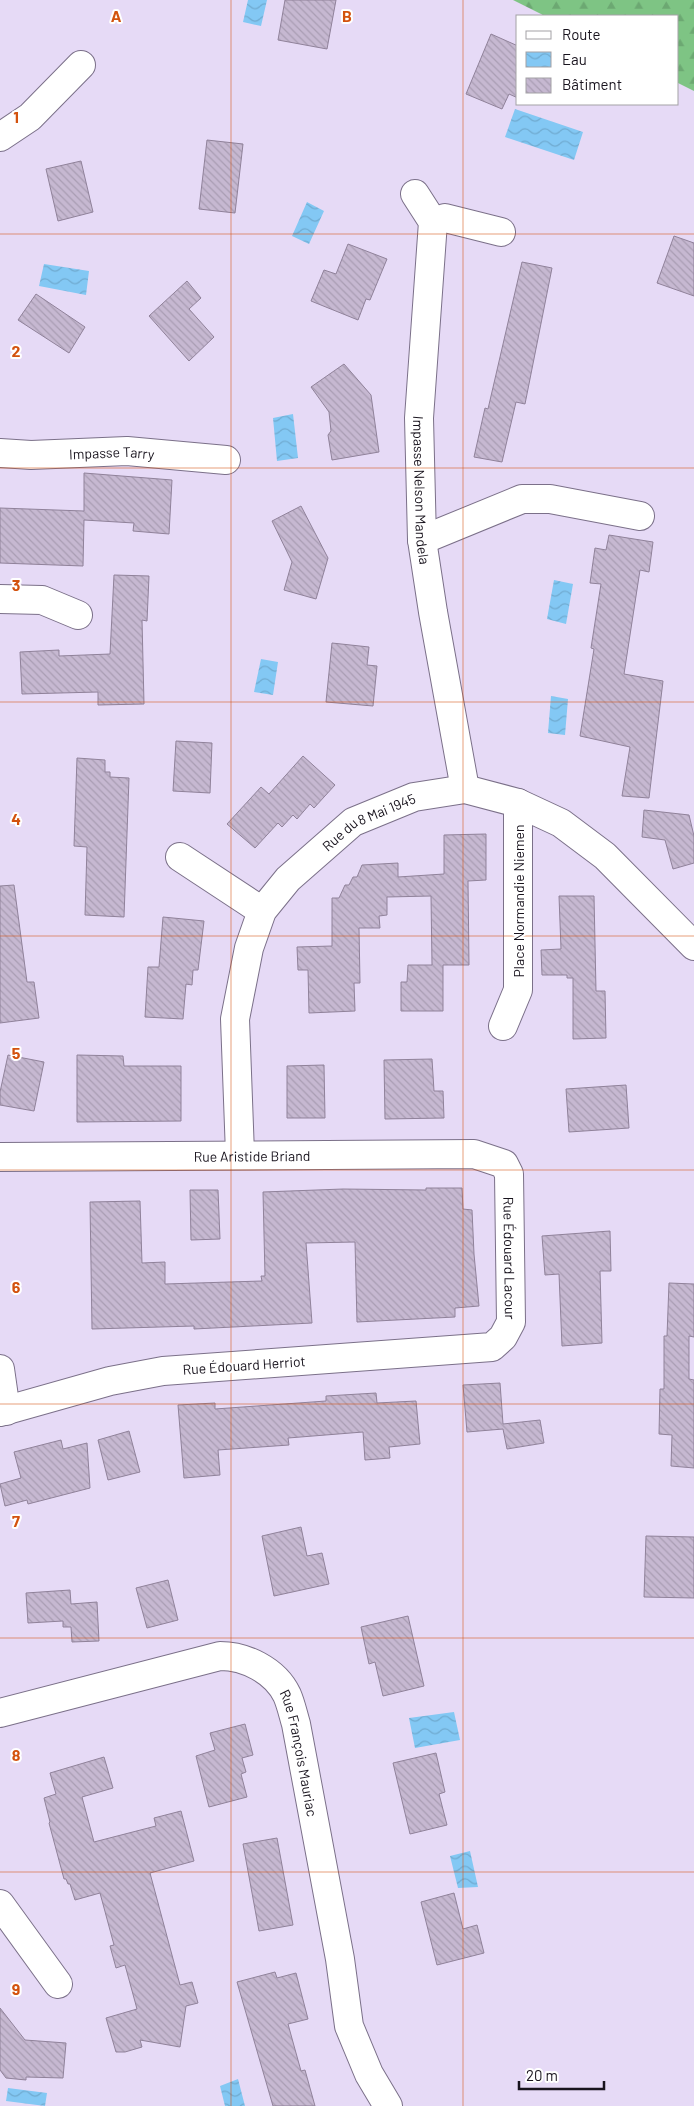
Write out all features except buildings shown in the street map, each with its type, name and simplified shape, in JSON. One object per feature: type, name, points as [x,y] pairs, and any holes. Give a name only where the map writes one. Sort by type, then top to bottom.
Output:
[{"type":"street","points":[[0,137],[30,117],[81,65]]},
{"type":"street","points":[[415,194],[433,222],[445,218],[501,232]]},
{"type":"street","name":"Impasse Nelson Mandela","points":[[433,222],[419,418],[422,540],[465,789]]},
{"type":"street","name":"Impasse Tarry","points":[[0,453],[30,455],[127,451],[226,460]]},
{"type":"street","points":[[422,540],[522,499],[550,499],[640,516]]},
{"type":"street","points":[[0,599],[42,600],[78,615]]},
{"type":"street","name":"Rue du 8 Mai 1945","points":[[240,1154],[235,1018],[249,948],[262,911],[288,879],[353,822],[414,797],[465,789],[518,803],[561,823],[605,856],[694,946]]},
{"type":"street","name":"Place Normandie Niemen","points":[[503,1026],[518,990],[518,803]]},
{"type":"street","points":[[180,857],[262,911]]},
{"type":"street","name":"Rue Aristide Briand","points":[[0,1157],[474,1154],[504,1164]]},
{"type":"street","name":"Rue Édouard Lacour","points":[[492,1347],[503,1337],[511,1322],[509,1174],[504,1164]]},
{"type":"street","name":"Rue Édouard Herriot","points":[[3,1412],[110,1382],[163,1371],[492,1347]]},
{"type":"street","points":[[0,1369],[3,1412]]},
{"type":"street","name":"Rue François Mauriac","points":[[0,1713],[220,1656],[233,1656],[250,1661],[269,1673],[286,1693],[296,1724],[340,1959],[349,2026],[369,2074],[388,2106]]},
{"type":"street","points":[[0,1904],[58,1984]]},
{"type":"green space","points":[[513,0],[694,0],[694,91],[679,84],[679,15],[543,15]]},
{"type":"water","points":[[248,0],[267,0],[261,26],[243,22]]},
{"type":"water","points":[[515,109],[583,132],[574,160],[505,137]]},
{"type":"water","points":[[307,202],[324,211],[309,244],[292,236]]},
{"type":"water","points":[[44,264],[89,271],[86,295],[39,286]]},
{"type":"water","points":[[293,414],[298,458],[277,461],[273,418]]},
{"type":"water","points":[[554,580],[573,584],[566,624],[547,619]]},
{"type":"water","points":[[261,659],[278,662],[273,695],[254,692]]},
{"type":"water","points":[[551,696],[568,699],[565,735],[548,733]]},
{"type":"water","points":[[454,1712],[460,1740],[415,1748],[409,1718]]},
{"type":"water","points":[[470,1851],[478,1887],[458,1888],[450,1856]]},
{"type":"water","points":[[238,2079],[245,2106],[225,2106],[220,2086]]},
{"type":"water","points":[[8,2088],[47,2093],[45,2106],[6,2101]]}]
